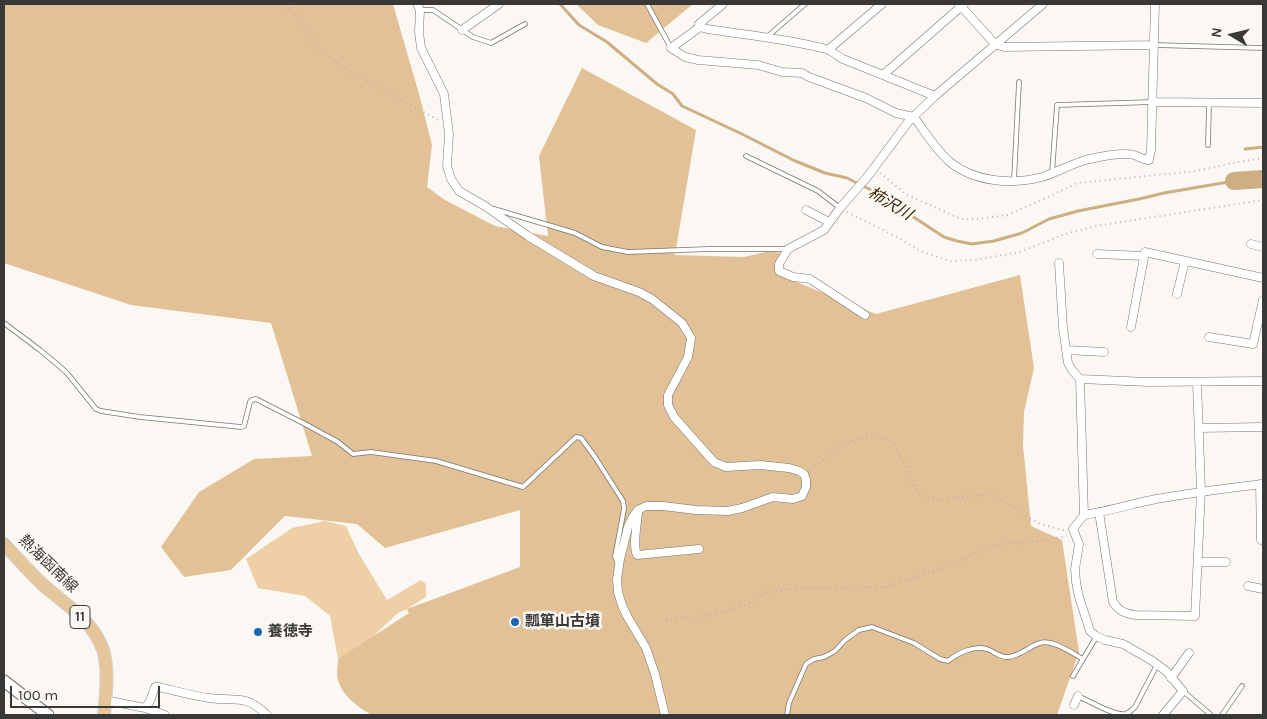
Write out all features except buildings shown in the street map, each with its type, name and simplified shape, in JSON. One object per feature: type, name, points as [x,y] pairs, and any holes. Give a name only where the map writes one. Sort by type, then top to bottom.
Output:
[{"type":"main road","name":"熱海函南線","points":[[4,544],[41,582],[92,629],[98,638],[106,665],[104,715]]},
{"type":"main road","points":[[4,681],[48,715]]},
{"type":"street","points":[[462,30],[499,4]]},
{"type":"street","points":[[722,4],[703,20],[699,24],[700,26],[671,48],[685,57],[698,60],[758,65],[782,72],[802,73],[866,98],[896,113],[914,117],[940,152],[957,167],[976,176],[1002,181],[1028,179],[1052,173],[1086,160],[1113,155],[1128,154],[1149,160],[1152,150],[1155,4]]},
{"type":"street","points":[[829,50],[882,4]]},
{"type":"street","points":[[865,315],[810,279],[792,277],[780,272],[779,264],[788,249],[824,230],[841,206],[874,169],[909,121],[935,96],[1043,4]]},
{"type":"street","points":[[883,75],[961,5],[995,44],[1004,47],[1154,45]]},
{"type":"street","points":[[418,7],[421,48],[444,94],[449,134],[447,166],[451,179],[459,191],[594,276],[639,292],[652,299],[682,323],[691,338],[688,357],[668,395],[668,405],[674,417],[714,462],[726,467],[760,465],[789,468],[804,474],[806,480],[805,492],[802,496],[793,499],[773,497],[728,511],[696,510],[653,505],[638,510],[632,518],[628,527],[619,566],[617,586],[622,605],[646,648],[655,674],[665,715]]},
{"type":"street","points":[[700,26],[708,29],[800,43],[829,50],[843,59],[935,96]]},
{"type":"street","points":[[1152,102],[1263,103]]},
{"type":"street","points":[[806,210],[829,222]]},
{"type":"street","points":[[1251,244],[1263,247]]},
{"type":"street","points":[[1131,328],[1145,252],[1263,278]]},
{"type":"street","points":[[1096,254],[1144,256]]},
{"type":"street","points":[[1177,294],[1184,261]]},
{"type":"street","points":[[1059,263],[1068,363],[1080,379],[1084,515],[1073,529],[1079,544],[1075,569],[1079,597],[1090,631],[1105,640],[1123,644],[1158,664],[1183,691],[1163,715]]},
{"type":"street","points":[[1209,337],[1253,344],[1263,302]]},
{"type":"street","points":[[1066,350],[1104,352]]},
{"type":"street","points":[[1080,379],[1148,382],[1263,381]]},
{"type":"street","points":[[1099,512],[1113,602],[1119,610],[1135,616],[1195,616],[1202,491],[1196,382]]},
{"type":"street","points":[[1199,428],[1263,427]]},
{"type":"street","points":[[1084,515],[1202,491],[1262,484],[1261,540]]},
{"type":"street","points":[[638,510],[635,543],[637,555],[699,549]]},
{"type":"street","points":[[1198,562],[1226,562]]},
{"type":"street","points":[[1248,586],[1263,589]]},
{"type":"street","points":[[1171,678],[1189,653]]},
{"type":"street","points":[[145,708],[150,701],[155,687],[159,687],[211,698],[244,700],[259,707],[267,715]]},
{"type":"street","points":[[1074,705],[1078,696]]},
{"type":"street","points":[[105,700],[145,708],[165,715]]},
{"type":"lane","points":[[647,4],[671,48]]},
{"type":"lane","points":[[766,38],[805,4]]},
{"type":"lane","points":[[418,7],[433,10],[473,37],[491,43],[525,24]]},
{"type":"lane","points":[[1154,45],[1263,48]]},
{"type":"lane","points":[[1014,180],[1019,82]]},
{"type":"lane","points":[[1052,173],[1057,105],[1152,102]]},
{"type":"lane","points":[[1208,145],[1209,102]]},
{"type":"lane","points":[[746,156],[818,192],[841,206]]},
{"type":"lane","points":[[485,206],[575,233],[602,247],[628,252],[788,249]]},
{"type":"lane","points":[[4,323],[58,365],[93,406],[101,411],[148,418],[241,427],[244,426],[250,402],[256,399],[338,442],[353,454],[371,452],[436,461],[523,487],[576,437],[580,438],[624,501],[615,557],[619,566]]},
{"type":"lane","points":[[788,715],[789,703],[806,664],[835,651],[845,640],[859,630],[872,627],[914,643],[940,659],[948,661],[958,653],[973,649],[986,649],[998,656],[1007,657],[1025,651],[1039,643],[1047,642],[1083,659]]},
{"type":"lane","points":[[1073,676],[1098,636]]},
{"type":"lane","points":[[1078,696],[1116,713],[1126,714],[1135,707],[1158,664]]},
{"type":"lane","points":[[1222,715],[1242,686]]},
{"type":"lane","points":[[1183,691],[1211,715]]},
{"type":"path","points":[[284,4],[295,14],[319,50],[349,71],[448,126]]},
{"type":"path","points":[[874,169],[907,195],[961,219],[1007,215],[1077,183],[1196,171],[1263,158]]},
{"type":"path","points":[[841,206],[922,252],[950,261],[975,260],[1020,252],[1065,234],[1096,226],[1263,200]]},
{"type":"path","points":[[804,474],[839,448],[860,437],[888,439],[895,445],[918,493],[935,500],[992,494],[1038,523],[1075,534]]},
{"type":"path","points":[[666,620],[717,614],[745,605],[765,594],[797,588],[887,587],[947,567],[975,553],[1010,542],[1020,544],[1075,534]]},
{"type":"shaded area","points":[[4,4],[393,4],[432,145],[427,187],[445,200],[495,226],[548,236],[539,156],[582,68],[696,130],[675,255],[744,257],[770,251],[781,253],[776,268],[784,277],[876,314],[1020,275],[1034,368],[1024,412],[1023,445],[1031,526],[1062,540],[1079,652],[1057,715],[372,715],[360,708],[350,699],[338,682],[338,659],[409,613],[407,609],[520,567],[520,510],[385,548],[357,524],[285,516],[231,570],[184,577],[161,547],[199,492],[254,459],[312,456],[271,323],[131,305],[4,263]]},
{"type":"shaded area","points":[[576,4],[693,4],[646,43],[598,25]]},
{"type":"shaded area","points":[[325,521],[346,526],[359,554],[387,600],[421,580],[426,584],[426,597],[398,613],[363,646],[338,659],[330,616],[305,596],[258,588],[246,559],[292,528]]},
{"type":"waterway","name":"柿沢川","points":[[560,4],[579,25],[607,42],[657,84],[673,94],[682,106],[793,160],[825,173],[847,178],[877,193],[944,237],[957,241],[972,244],[994,241],[1022,233],[1049,219],[1078,211],[1234,181]]},
{"type":"waterway","points":[[1245,149],[1263,147]]},
{"type":"waterway","name":"柿沢川","points":[[1234,181],[1263,179]]},
{"type":"place","name":"瓢箪山古墳","points":[[515,622]]},
{"type":"place","name":"養徳寺","points":[[258,632]]}]
